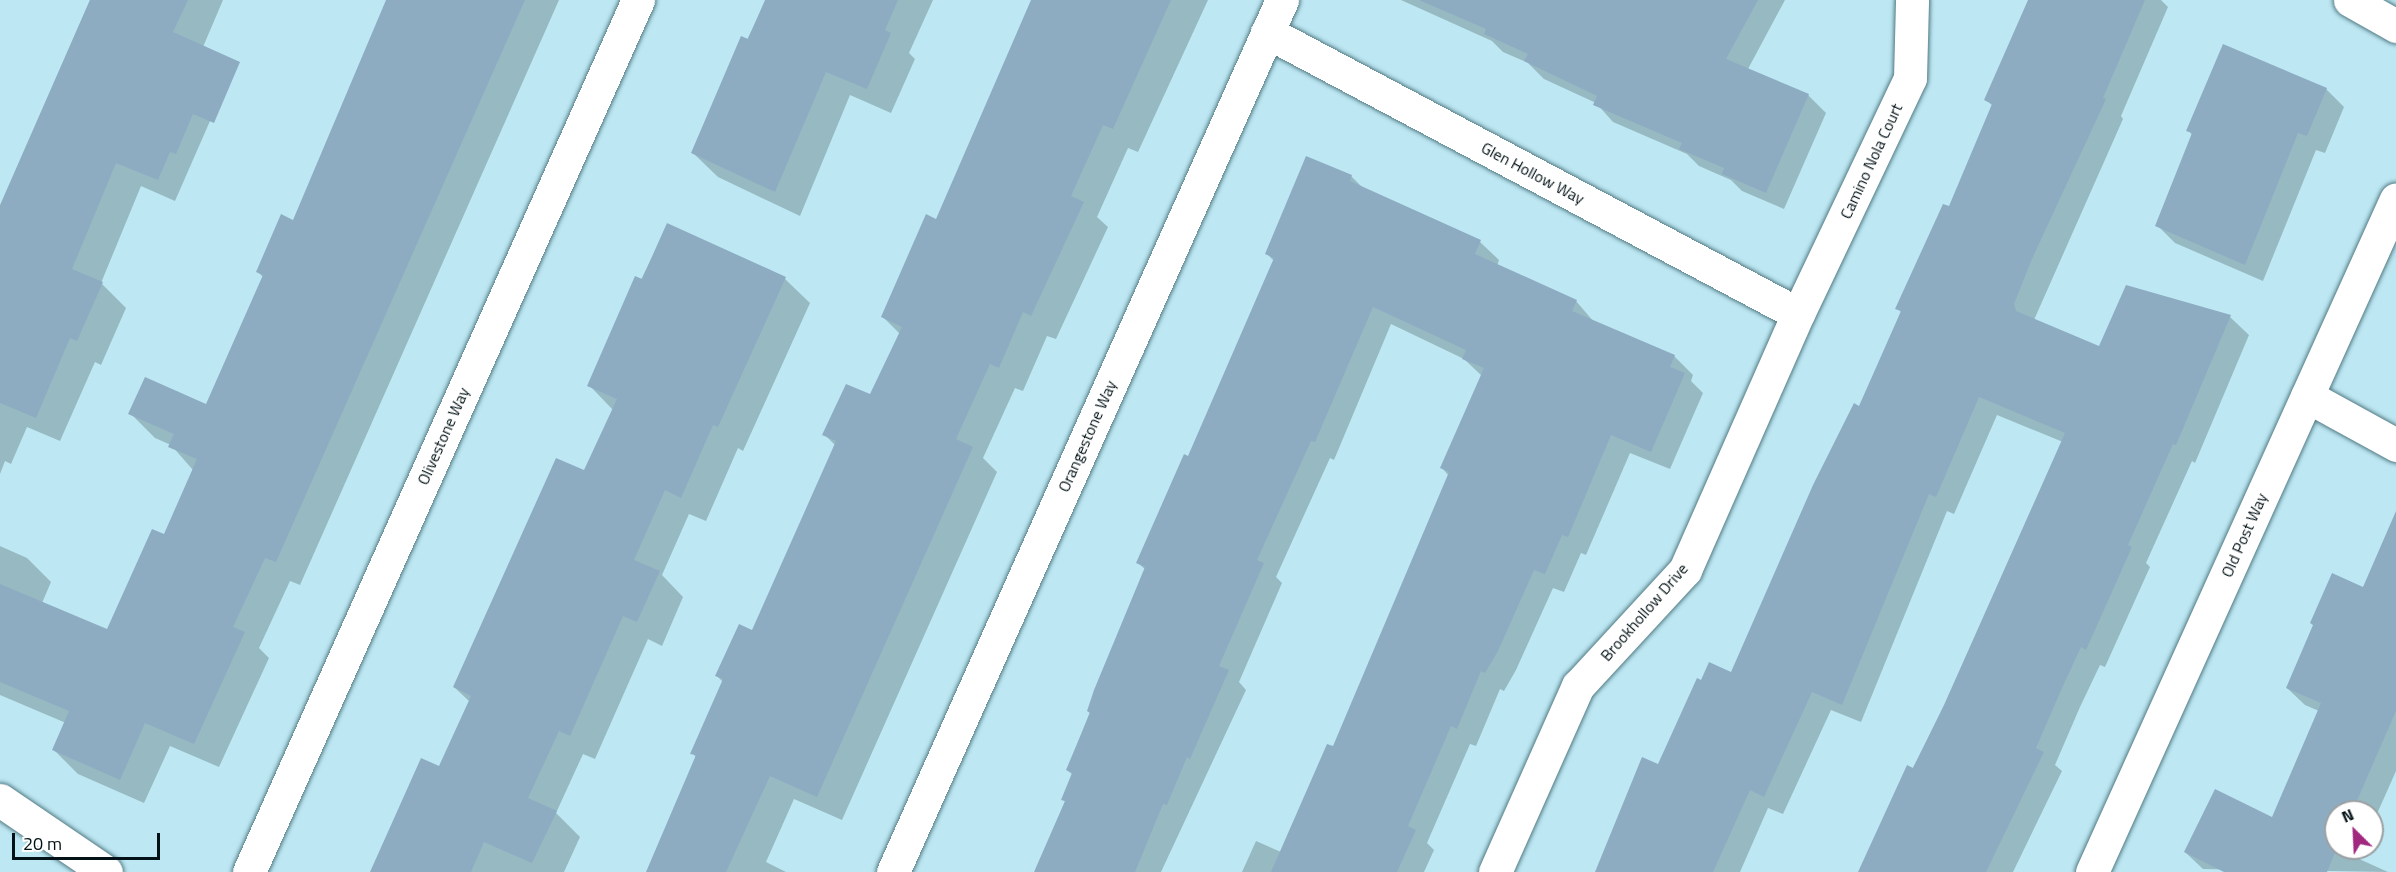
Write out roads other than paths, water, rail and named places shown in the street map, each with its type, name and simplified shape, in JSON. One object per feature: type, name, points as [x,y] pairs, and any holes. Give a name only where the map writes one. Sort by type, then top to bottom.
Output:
[{"type":"street","name":"Olivestone Way","points":[[249,872],[638,0]]},
{"type":"street","name":"Orangestone Way","points":[[893,872],[1282,0]]},
{"type":"street","name":"Camino Nola Court","points":[[1798,314],[1910,78],[1912,0]]},
{"type":"street","points":[[2350,0],[2396,26]]},
{"type":"street","name":"Glen Hollow Way","points":[[1267,32],[1798,314]]},
{"type":"street","name":"Old Post Way","points":[[2092,872],[2396,199]]},
{"type":"street","name":"Brookhollow Drive","points":[[1495,872],[1578,686],[1685,570],[1798,314]]},
{"type":"street","points":[[2307,396],[2396,445]]},
{"type":"street","points":[[0,800],[106,872]]}]
